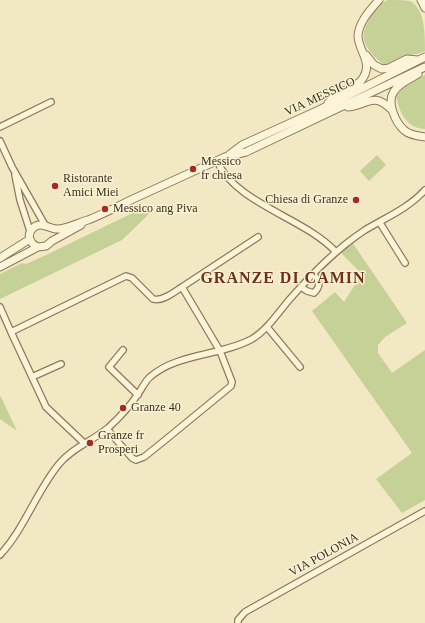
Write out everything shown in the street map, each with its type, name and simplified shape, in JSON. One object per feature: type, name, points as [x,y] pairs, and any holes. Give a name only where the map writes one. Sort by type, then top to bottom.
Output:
[{"type":"street","points":[[321,109],[338,94],[357,84],[366,74],[367,65],[365,54],[358,38],[359,28],[363,20],[379,0]]},
{"type":"street","points":[[421,0],[425,8]]},
{"type":"street","points":[[365,54],[374,64],[382,69],[389,68],[407,59],[423,58]]},
{"type":"street","name":"VIA MESSICO","points":[[226,157],[242,145],[321,109],[423,58]]},
{"type":"street","name":"VIA MESSICO","points":[[0,258],[30,235],[37,225],[58,229],[90,219],[226,157],[246,152],[425,66]]},
{"type":"street","points":[[425,70],[398,86],[392,93],[391,100],[392,110],[399,124],[405,131],[425,137]]},
{"type":"street","points":[[339,108],[374,100],[385,104],[392,110]]},
{"type":"street","points":[[0,127],[51,102]]},
{"type":"street","points":[[0,141],[12,167],[36,210],[52,232],[52,241]]},
{"type":"street","points":[[217,161],[220,169],[233,185],[319,237],[336,252]]},
{"type":"street","points":[[12,167],[30,235],[34,245],[38,247]]},
{"type":"street","points":[[1,555],[24,523],[50,476],[60,463],[84,443],[107,429],[138,395],[150,377],[168,366],[220,351],[252,339],[267,327],[301,287],[336,252],[366,230],[396,213],[424,193]]},
{"type":"street","points":[[25,217],[32,210],[36,210]]},
{"type":"street","name":"VIA MESSICO","points":[[0,267],[38,247],[46,246],[90,219]]},
{"type":"street","points":[[380,223],[405,263]]},
{"type":"street","points":[[11,332],[123,277],[132,278],[153,299],[156,300],[163,298],[258,237]]},
{"type":"street","points":[[301,287],[311,293],[318,290],[320,285],[319,281],[313,274]]},
{"type":"street","points":[[107,429],[132,458],[136,460],[144,457],[231,386],[232,382],[220,351],[182,287]]},
{"type":"street","points":[[0,307],[46,407],[84,443]]},
{"type":"street","points":[[267,327],[300,367]]},
{"type":"street","points":[[123,350],[109,367],[138,395]]},
{"type":"street","points":[[32,377],[61,364]]},
{"type":"street","name":"VIA POLONIA","points":[[238,623],[238,620],[245,612],[425,511]]},
{"type":"green space","points":[[388,0],[410,1],[419,10],[423,22],[425,51],[406,56],[393,63],[384,65],[377,59],[367,46],[364,37],[364,30],[375,10]]},
{"type":"green space","points":[[425,75],[425,129],[413,126],[404,118],[396,95],[402,87]]},
{"type":"green space","points":[[377,155],[386,165],[369,181],[360,171]]},
{"type":"green space","points":[[145,207],[149,207],[153,210],[122,240],[0,299],[0,274],[22,263],[26,264],[44,256]]},
{"type":"green space","points":[[352,242],[407,323],[385,337],[378,345],[378,353],[392,373],[425,350],[425,500],[402,513],[376,479],[412,453],[312,311],[335,292],[344,302],[362,274],[338,250]]},
{"type":"green space","points":[[0,395],[17,431],[0,419]]},
{"type":"place","name":"Messico fr chiesa","points":[[193,169]]},
{"type":"place","name":"Ristorante Amici Miei","points":[[55,186]]},
{"type":"place","name":"Chiesa di Granze","points":[[356,200]]},
{"type":"place","name":"Messico ang Piva","points":[[105,209]]},
{"type":"place","name":"Granze 40","points":[[123,408]]},
{"type":"place","name":"Granze fr Prosperi","points":[[90,443]]},
{"type":"district","name":"GRANZE DI CAMIN","points":[[283,279]]}]
